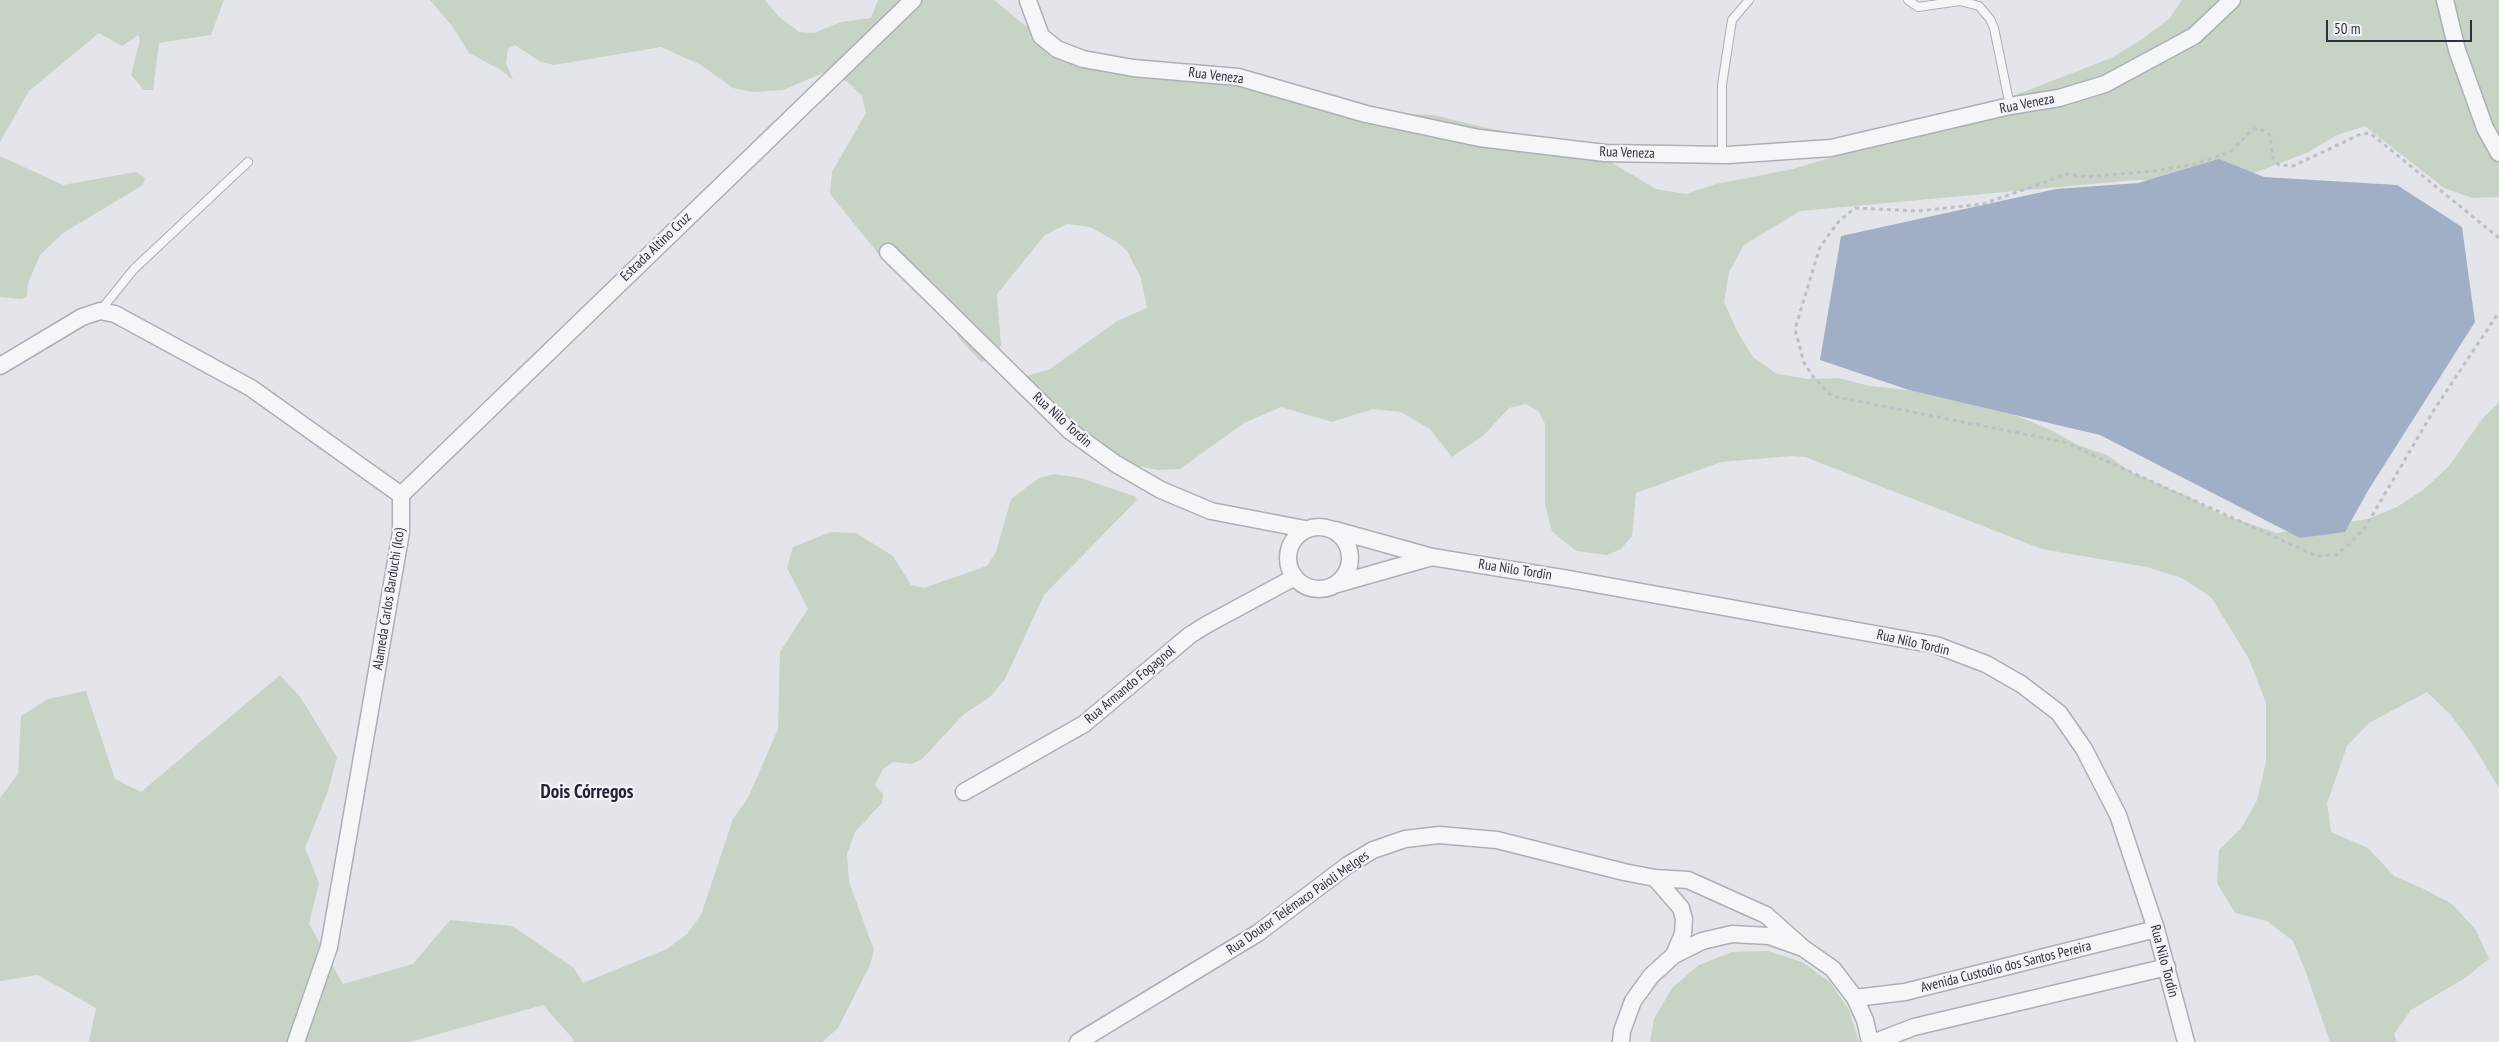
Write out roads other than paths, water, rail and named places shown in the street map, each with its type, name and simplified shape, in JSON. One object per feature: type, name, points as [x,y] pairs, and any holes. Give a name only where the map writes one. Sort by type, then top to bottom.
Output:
[{"type":"street","name":"Estrada Altino Cruz","points":[[401,495],[913,0]]},
{"type":"street","name":"Rua Veneza","points":[[1028,1],[1041,36],[1057,49],[1083,59],[1133,68],[1238,77],[1366,114],[1479,138],[1605,153],[1722,155],[1831,148],[2010,106],[2059,98],[2105,84],[2194,36],[2232,0]]},
{"type":"street","points":[[2445,0],[2457,50],[2485,128],[2499,153]]},
{"type":"street","name":"Rua Nilo Tordin","points":[[888,252],[1070,431],[1116,464],[1161,490],[1211,511],[1305,529]]},
{"type":"street","points":[[0,366],[82,317],[100,311],[115,314],[251,388],[401,495]]},
{"type":"street","name":"Alameda Carlos Barduchi (Ico)","points":[[296,1042],[316,989],[331,938],[401,532],[401,495]]},
{"type":"street","points":[[1320,526],[1335,530],[1348,547],[1349,567],[1344,577],[1337,584],[1317,589],[1307,587],[1295,578],[1287,564],[1287,553],[1296,534],[1305,529],[1320,526]]},
{"type":"street","name":"Rua Nilo Tordin","points":[[1335,530],[1432,557],[1568,579],[1936,645],[1986,664],[2021,684],[2059,713],[2084,749],[2118,814],[2156,929],[2186,1042]]},
{"type":"street","name":"Rua Nilo Tordin","points":[[1337,584],[1432,557]]},
{"type":"street","name":"Rua Armando Fogagnol","points":[[964,792],[1084,724],[1190,635],[1206,624],[1295,578]]},
{"type":"street","name":"Rua Doutor Telémaco Paioli Melges","points":[[1078,1042],[1258,933],[1348,865],[1373,850],[1405,840],[1439,835],[1497,840],[1654,878],[1688,880],[1766,915],[1803,948]]},
{"type":"street","points":[[1654,878],[1681,908],[1684,919],[1683,934],[1674,955]]},
{"type":"street","name":"Avenida Custodio dos Santos Pereira","points":[[1855,998],[1905,992],[2156,929]]},
{"type":"street","points":[[1621,1042],[1622,1031],[1633,1001],[1651,976],[1674,955],[1702,941],[1732,934],[1769,936],[1803,948],[1833,969],[1855,998],[1865,1020],[1870,1042]]},
{"type":"street","points":[[1875,1042],[1914,1027],[2166,967]]},
{"type":"lane","points":[[1722,155],[1722,85],[1732,20],[1749,0]]},
{"type":"lane","points":[[1908,0],[1918,7],[1960,1],[1979,6],[1990,19],[1994,28],[2010,106]]},
{"type":"lane","points":[[100,311],[134,269],[248,162]]},
{"type":"water","points":[[2219,159],[2264,177],[2397,185],[2462,227],[2475,322],[2369,489],[2345,532],[2300,538],[2100,435],[1909,390],[1820,360],[1841,236],[2056,189],[2138,183]]},
{"type":"district","name":"Dois Córregos","points":[[587,793]]}]
